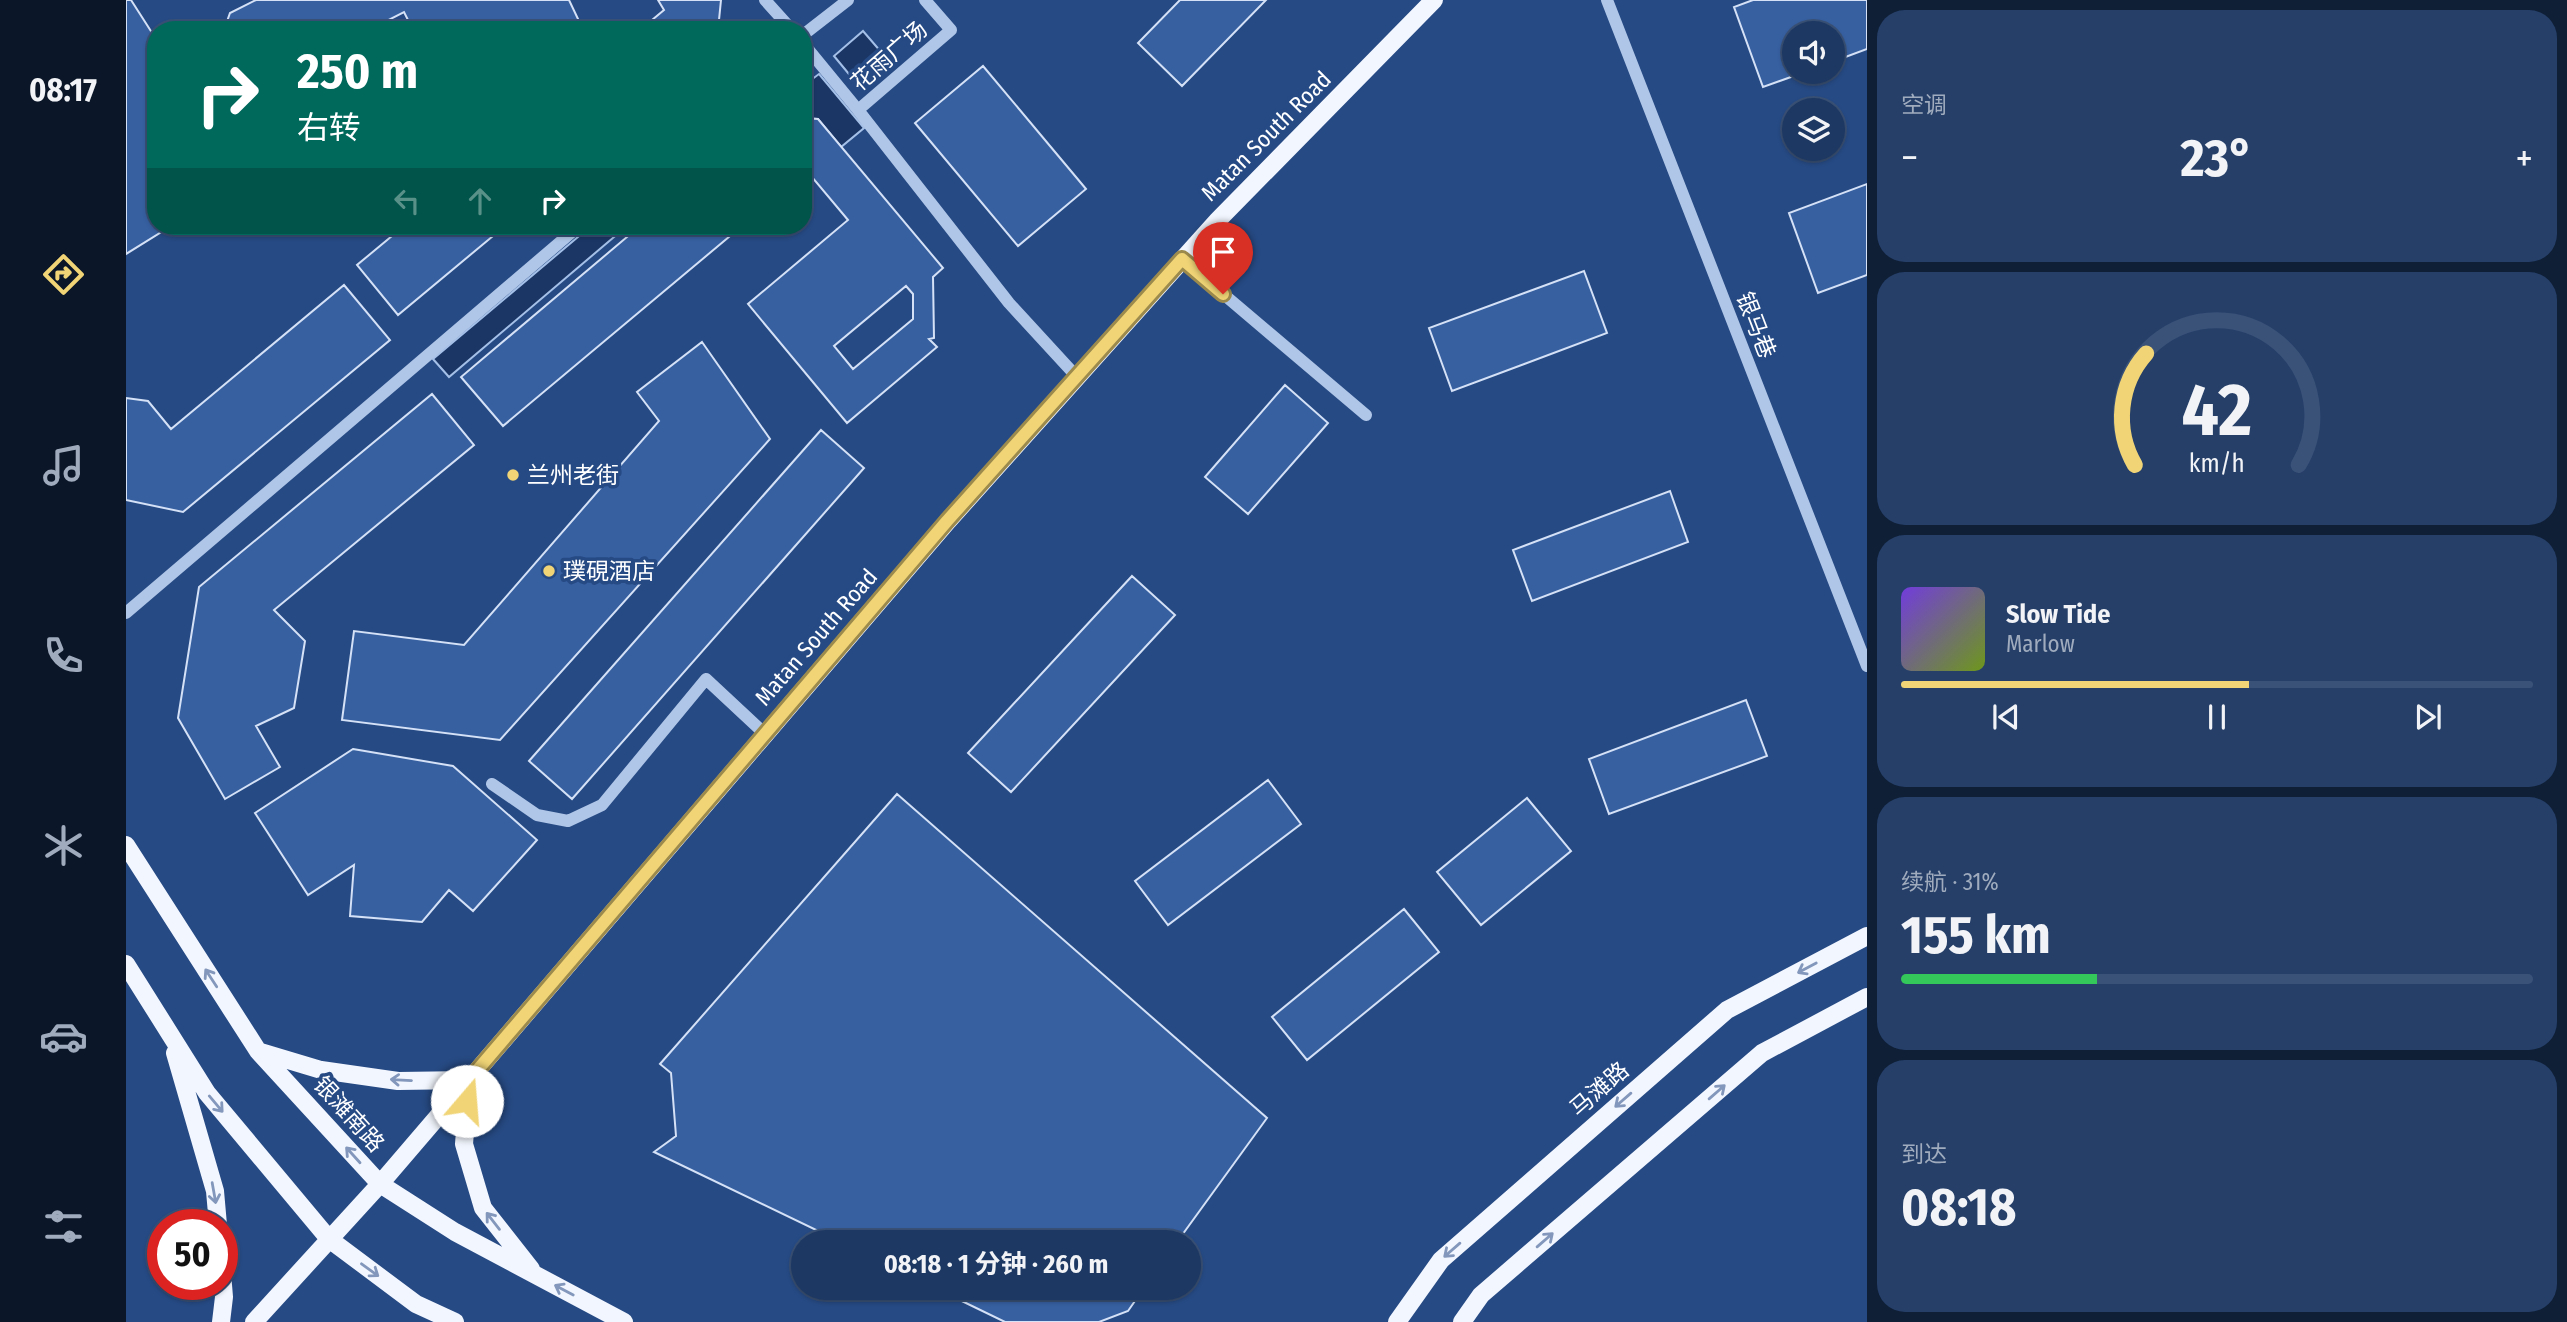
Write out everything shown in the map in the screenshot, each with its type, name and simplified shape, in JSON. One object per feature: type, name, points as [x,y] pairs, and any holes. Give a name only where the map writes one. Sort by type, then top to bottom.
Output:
[{"type":"main road","name":"Matan South Road","points":[[254,1322],[380,1184],[947,521],[1218,220],[1434,0]]},
{"type":"main road","name":"银滩南路","points":[[126,845],[258,1051],[380,1184],[455,1232],[624,1322]]},
{"type":"main road","name":"马滩路","points":[[1397,1322],[1441,1260],[1727,1010],[1867,936]]},
{"type":"main road","points":[[126,964],[207,1093],[328,1239],[416,1304],[455,1322]]},
{"type":"main road","points":[[1462,1322],[1481,1295],[1762,1053],[1867,997]]},
{"type":"main road","points":[[169,1032],[215,1191],[217,1209]]},
{"type":"main road","points":[[258,1051],[321,1070],[398,1081],[469,1080],[464,1144],[483,1209],[535,1275]]},
{"type":"main road","points":[[221,1322],[225,1300]]},
{"type":"street","points":[[765,0],[784,21]]},
{"type":"street","points":[[812,28],[848,0]]},
{"type":"street","name":"花雨广场","points":[[812,54],[858,110],[951,30],[925,0]]},
{"type":"street","name":"银马巷","points":[[1607,0],[1867,666]]},
{"type":"street","points":[[858,110],[1009,303],[1077,377]]},
{"type":"street","points":[[126,613],[568,235]]},
{"type":"street","points":[[1182,259],[1366,415]]},
{"type":"street","points":[[492,784],[537,816],[568,821],[602,806],[706,678],[765,734]]},
{"type":"water","points":[[863,31],[888,60],[858,85],[834,56]]},
{"type":"water","points":[[819,74],[864,128],[841,147],[818,119],[812,119],[812,79]]},
{"type":"water","points":[[580,235],[616,235],[449,377],[433,359]]},
{"type":"building","points":[[126,0],[131,0],[147,25],[147,235],[157,235],[126,254]]},
{"type":"building","points":[[256,0],[569,0],[579,21],[408,21],[404,12],[386,21],[227,21],[230,13]]},
{"type":"building","points":[[658,0],[721,0],[719,21],[651,21],[664,10]]},
{"type":"building","points":[[1180,0],[1266,0],[1182,86],[1138,43]]},
{"type":"building","points":[[1753,0],[1867,0],[1867,49],[1845,57],[1845,21],[1782,21],[1782,80],[1763,87],[1734,7]]},
{"type":"building","points":[[983,66],[1086,189],[1018,246],[915,123]]},
{"type":"building","points":[[812,119],[818,119],[943,268],[933,277],[934,338],[929,339],[937,347],[847,423],[748,304],[848,220],[812,177]],"holes":[[[906,286],[913,294],[913,319],[853,369],[834,346]]]},
{"type":"building","points":[[1867,184],[1867,275],[1818,293],[1789,213]]},
{"type":"building","points":[[393,235],[494,235],[398,315],[357,265]]},
{"type":"building","points":[[629,235],[731,235],[503,426],[461,377]]},
{"type":"building","points":[[1584,271],[1607,333],[1452,391],[1429,328]]},
{"type":"building","points":[[344,285],[390,340],[183,512],[126,500],[126,398],[148,401],[171,429]]},
{"type":"building","points":[[702,342],[770,439],[500,740],[342,720],[354,631],[464,645],[659,421],[637,392]]},
{"type":"building","points":[[1285,385],[1328,423],[1248,514],[1205,477]]},
{"type":"building","points":[[432,394],[474,445],[274,610],[305,641],[294,708],[256,726],[280,767],[225,799],[178,718],[199,587]]},
{"type":"building","points":[[821,430],[864,468],[572,799],[529,761]]},
{"type":"building","points":[[1670,491],[1688,542],[1532,601],[1513,550]]},
{"type":"building","points":[[1132,576],[1175,615],[1011,792],[968,753]]},
{"type":"building","points":[[1746,700],[1767,756],[1609,814],[1589,759]]},
{"type":"building","points":[[353,749],[453,766],[537,840],[473,911],[449,890],[422,922],[350,916],[354,865],[308,895],[255,813]]},
{"type":"building","points":[[1268,780],[1301,824],[1168,925],[1135,881]]},
{"type":"building","points":[[897,794],[1267,1118],[1186,1230],[816,1230],[654,1152],[676,1136],[671,1073],[660,1064]]},
{"type":"building","points":[[1527,798],[1571,851],[1481,925],[1437,872]]},
{"type":"building","points":[[1404,909],[1439,952],[1307,1060],[1272,1017]]},
{"type":"building","points":[[960,1300],[1136,1300],[1128,1311],[1099,1322],[1005,1322]]},
{"type":"place","name":"兰州老街","points":[[513,475]]},
{"type":"place","name":"璞硯酒店","points":[[549,571]]},
{"type":"route","points":[[467,1101],[469,1080],[947,521],[1182,259],[1223,294]]}]
